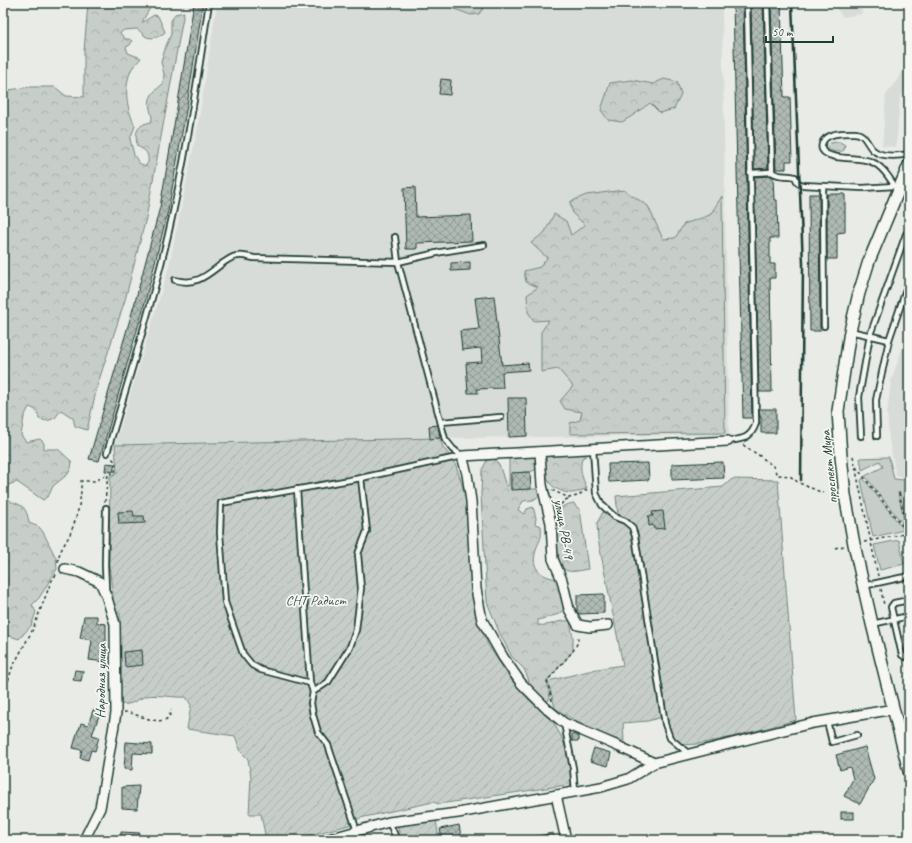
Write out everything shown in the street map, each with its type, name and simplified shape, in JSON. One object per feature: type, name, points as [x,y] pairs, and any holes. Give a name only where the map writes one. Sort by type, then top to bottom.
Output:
[{"type":"street","name":"проспект Мира","points":[[909,165],[870,261],[859,293],[850,331],[838,411],[845,495],[854,544],[872,624],[894,709],[906,747],[909,771]]},
{"type":"street","points":[[654,764],[620,747],[564,723],[551,713],[522,683],[503,657],[482,620],[476,589],[471,501],[467,474],[462,456],[731,440]]},
{"type":"street","name":"улица РВ-49","points":[[540,452],[542,485],[550,524],[553,559],[562,580],[569,609],[578,625]]},
{"type":"street","name":"Народная улица","points":[[65,569],[79,572],[100,582],[106,594],[115,624],[116,713],[100,808],[84,840]]},
{"type":"street","points":[[578,625],[590,627],[608,624]]},
{"type":"street","points":[[325,840],[389,822],[458,813],[601,787],[628,778],[654,764],[689,754],[780,731],[894,709]]},
{"type":"street","points":[[556,795],[566,840]]},
{"type":"lane","points":[[106,453],[149,307],[168,235],[188,134],[209,3]]},
{"type":"lane","points":[[731,440],[747,437],[754,431],[756,423],[747,3]]},
{"type":"lane","points":[[767,3],[772,172]]},
{"type":"lane","points":[[900,190],[880,167],[873,162],[832,156],[826,154],[822,150],[821,145],[824,139],[830,135],[854,133],[864,136],[873,150],[879,153],[892,156],[909,154]]},
{"type":"lane","points":[[750,173],[772,172],[780,176],[792,176],[795,177],[798,183],[803,185],[900,190]]},
{"type":"lane","points":[[823,187],[824,326]]},
{"type":"lane","points":[[861,436],[859,397],[870,335],[906,234]]},
{"type":"lane","points":[[396,237],[398,262],[445,439],[453,449],[462,456]]},
{"type":"lane","points":[[175,280],[192,282],[202,279],[229,258],[237,256],[254,258],[398,262],[441,252],[484,245]]},
{"type":"lane","points":[[876,436],[876,400],[889,340],[909,281]]},
{"type":"lane","points":[[850,331],[889,340]]},
{"type":"lane","points":[[441,422],[501,417]]},
{"type":"lane","points":[[593,448],[596,493],[602,505],[615,517],[625,521],[632,527],[635,536],[665,724],[670,738],[689,754]]},
{"type":"lane","points":[[310,683],[261,670],[252,665],[243,654],[226,602],[222,576],[220,533],[221,503],[362,478],[462,456]]},
{"type":"lane","points":[[313,692],[328,682],[350,647],[356,630],[361,588],[358,554],[367,531],[362,478]]},
{"type":"lane","points":[[297,490],[310,683],[313,692],[311,703],[313,716],[318,732],[328,745],[357,831]]},
{"type":"lane","points":[[106,508],[106,594]]},
{"type":"lane","points":[[864,586],[909,576]]},
{"type":"lane","points":[[909,600],[894,603],[892,607],[902,655],[905,657],[909,656]]},
{"type":"lane","points":[[872,624],[909,616]]},
{"type":"lane","points":[[827,721],[832,742],[857,735]]},
{"type":"lane","points":[[564,723],[573,768],[575,791]]},
{"type":"lane","points":[[389,822],[398,840]]},
{"type":"path","points":[[731,440],[760,456],[772,466],[776,474],[790,476],[799,483],[822,493]]},
{"type":"path","points":[[3,698],[12,668],[33,629],[51,582],[57,573],[65,569],[59,564],[58,559],[70,534],[74,521],[80,496],[81,481],[95,481],[108,474],[115,473],[116,463],[106,453]]},
{"type":"path","points":[[853,456],[884,605]]},
{"type":"path","points":[[854,466],[908,533]]},
{"type":"path","points":[[106,508],[105,497],[108,474]]},
{"type":"path","points":[[541,476],[547,485],[553,490],[569,498],[596,487]]},
{"type":"path","points":[[899,493],[908,533],[909,547]]},
{"type":"path","points":[[862,542],[908,533]]},
{"type":"path","points":[[835,548],[844,546]]},
{"type":"path","points":[[551,713],[553,708],[547,681],[573,651],[578,642],[578,625]]},
{"type":"path","points":[[116,713],[125,711],[133,712],[146,718],[162,721],[168,719],[171,710]]},
{"type":"shaded area","points":[[217,3],[722,3],[729,435],[450,438],[115,445],[169,266],[197,130]]},
{"type":"shaded area","points":[[832,3],[861,3],[862,14],[843,17]]},
{"type":"shaded area","points":[[909,63],[909,86],[900,98],[896,147],[882,146],[886,95]]},
{"type":"shaded area","points":[[909,329],[909,477],[896,476],[889,439],[887,414],[891,381]]},
{"type":"green space","points":[[88,3],[153,3],[143,22],[154,15],[158,16],[165,32],[158,37],[153,38],[145,36],[137,29],[124,30],[120,33],[125,39],[132,41],[130,45],[126,47],[128,53],[141,58],[131,70],[127,85],[127,99],[135,126],[130,139],[134,155],[139,163],[145,166],[148,163],[148,156],[145,151],[137,146],[137,133],[139,127],[151,122],[152,117],[149,105],[150,98],[163,84],[164,74],[161,62],[171,34],[171,21],[175,14],[184,12],[146,218],[125,300],[98,383],[87,430],[75,426],[73,418],[61,410],[55,418],[47,421],[39,419],[36,411],[29,407],[24,417],[21,435],[26,442],[40,439],[44,443],[44,449],[58,449],[72,462],[68,474],[53,486],[49,495],[43,500],[17,482],[8,485],[6,496],[11,501],[22,506],[26,512],[29,523],[39,527],[43,532],[56,558],[57,569],[39,598],[32,605],[36,612],[31,626],[19,639],[10,636],[3,637],[3,91],[29,87],[55,87],[66,96],[84,97],[84,51]]},
{"type":"green space","points":[[454,3],[487,3],[479,14],[471,15],[452,8]]},
{"type":"green space","points":[[664,79],[677,82],[681,95],[674,109],[660,113],[650,103],[622,122],[608,120],[601,110],[610,83],[632,80],[653,84]]},
{"type":"green space","points":[[840,142],[845,145],[844,150],[841,152],[828,149],[828,145],[830,143]]},
{"type":"green space","points":[[624,190],[648,206],[663,239],[675,238],[684,224],[710,215],[722,196],[725,433],[570,434],[570,423],[580,420],[582,412],[565,409],[560,401],[573,386],[558,369],[541,372],[541,332],[549,320],[534,321],[528,312],[527,295],[538,287],[526,282],[524,271],[540,267],[547,258],[531,243],[545,232],[554,214],[566,221],[571,235],[585,225],[573,214],[570,202],[586,195]]},
{"type":"green space","name":"СНТ Радист","points":[[440,438],[443,447],[455,463],[467,502],[479,622],[488,645],[512,681],[528,699],[553,722],[561,736],[569,756],[573,784],[439,804],[433,802],[360,818],[349,825],[291,840],[266,840],[261,814],[249,814],[251,777],[248,759],[241,752],[235,736],[187,729],[191,705],[186,697],[147,696],[128,704],[120,704],[120,613],[115,613],[109,565],[110,476],[117,473],[115,445]]},
{"type":"green space","points":[[587,452],[586,456],[582,458],[581,470],[582,477],[587,488],[579,492],[569,493],[557,489],[551,484],[546,474],[544,455]]},
{"type":"green space","points":[[537,454],[537,469],[530,472],[511,473],[511,489],[540,489],[539,496],[533,500],[523,501],[518,510],[524,514],[527,509],[533,507],[536,518],[535,524],[541,526],[541,538],[535,554],[535,565],[544,575],[559,579],[565,607],[559,614],[538,620],[538,625],[570,621],[573,638],[573,651],[547,681],[550,697],[548,701],[542,699],[530,687],[524,669],[512,657],[500,634],[487,602],[481,494],[482,470],[487,460],[494,459],[499,464],[506,486],[509,485],[509,456]]},
{"type":"green space","points":[[889,457],[894,479],[904,480],[909,503],[908,529],[900,493],[898,493],[906,528],[865,476],[883,467],[880,461],[862,470],[860,458]]},
{"type":"green space","points":[[863,478],[904,530],[873,537],[861,480]]},
{"type":"green space","points":[[732,479],[778,480],[796,720],[719,740],[690,745],[678,742],[672,736],[665,716],[648,721],[623,723],[624,741],[597,732],[555,708],[548,681],[597,669],[623,665],[598,539],[597,523],[603,512],[616,519],[618,515],[616,496],[723,487]]},
{"type":"green space","points":[[574,503],[576,507],[580,509],[588,569],[573,571],[564,569],[561,565],[557,550],[557,521],[560,509]]},
{"type":"green space","points":[[899,540],[904,564],[880,570],[874,545]]},
{"type":"green space","points":[[436,819],[439,840],[401,840],[397,825]]},
{"type":"building","points":[[194,3],[203,3],[168,211],[144,306],[99,461],[89,459],[135,302],[160,207]]},
{"type":"building","points":[[733,3],[743,3],[752,418],[743,418]]},
{"type":"building","points":[[751,3],[763,3],[768,168],[754,169]]},
{"type":"building","points":[[771,3],[781,3],[784,97],[790,97],[792,161],[786,161],[786,169],[776,169]]},
{"type":"building","points":[[441,79],[451,80],[450,95],[439,94]]},
{"type":"building","points":[[754,177],[773,177],[774,200],[777,200],[778,238],[770,238],[770,264],[775,264],[775,278],[770,278],[772,392],[759,392]]},
{"type":"building","points":[[415,187],[416,217],[471,215],[472,241],[417,243],[417,249],[406,249],[404,188]]},
{"type":"building","points":[[809,194],[819,194],[820,331],[810,331]]},
{"type":"building","points":[[827,194],[845,194],[845,232],[837,233],[837,259],[827,259]]},
{"type":"building","points":[[470,262],[470,270],[451,271],[451,263]]},
{"type":"building","points":[[494,296],[502,365],[528,363],[529,370],[502,372],[503,388],[477,389],[478,393],[468,393],[466,363],[482,362],[481,348],[462,350],[460,331],[479,329],[475,298]]},
{"type":"building","points":[[508,398],[526,398],[527,436],[509,437]]},
{"type":"building","points":[[759,409],[776,409],[776,433],[761,433],[761,417]]},
{"type":"building","points":[[438,425],[440,438],[430,439],[429,426]]},
{"type":"building","points":[[723,462],[724,478],[672,480],[672,464]]},
{"type":"building","points":[[106,463],[115,464],[113,472],[105,471]]},
{"type":"building","points":[[648,463],[649,480],[609,482],[608,464]]},
{"type":"building","points":[[530,472],[531,489],[511,490],[511,473]]},
{"type":"building","points":[[133,511],[134,516],[144,516],[145,523],[119,524],[118,512]]},
{"type":"building","points":[[663,511],[665,528],[654,529],[653,525],[649,526],[648,516],[653,516],[652,512]]},
{"type":"building","points":[[604,594],[604,613],[579,614],[577,612],[577,595]]},
{"type":"building","points":[[84,616],[97,616],[97,623],[106,624],[106,662],[89,660],[92,640],[80,638]]},
{"type":"building","points":[[142,650],[143,665],[125,667],[124,652]]},
{"type":"building","points":[[75,670],[83,671],[81,681],[73,680]]},
{"type":"building","points":[[93,710],[100,713],[92,735],[99,737],[95,751],[91,750],[88,760],[80,758],[82,750],[73,748],[81,723],[88,725]]},
{"type":"building","points":[[572,734],[579,736],[579,741],[572,741]]},
{"type":"building","points":[[126,742],[152,744],[152,754],[133,753],[132,770],[124,769]]},
{"type":"building","points":[[865,747],[874,779],[860,804],[844,796],[853,779],[850,767],[840,770],[836,755]]},
{"type":"building","points":[[594,748],[611,753],[608,766],[590,761]]},
{"type":"building","points":[[139,786],[137,809],[122,808],[122,787]]},
{"type":"building","points":[[841,812],[854,812],[854,819],[841,819]]},
{"type":"building","points":[[459,825],[461,836],[442,840],[440,829]]},
{"type":"building","points":[[121,832],[140,833],[140,840],[121,840]]},
{"type":"building","points":[[553,833],[554,840],[534,840],[533,837]]},
{"type":"railway","points":[[792,3],[803,264],[801,480]]}]
